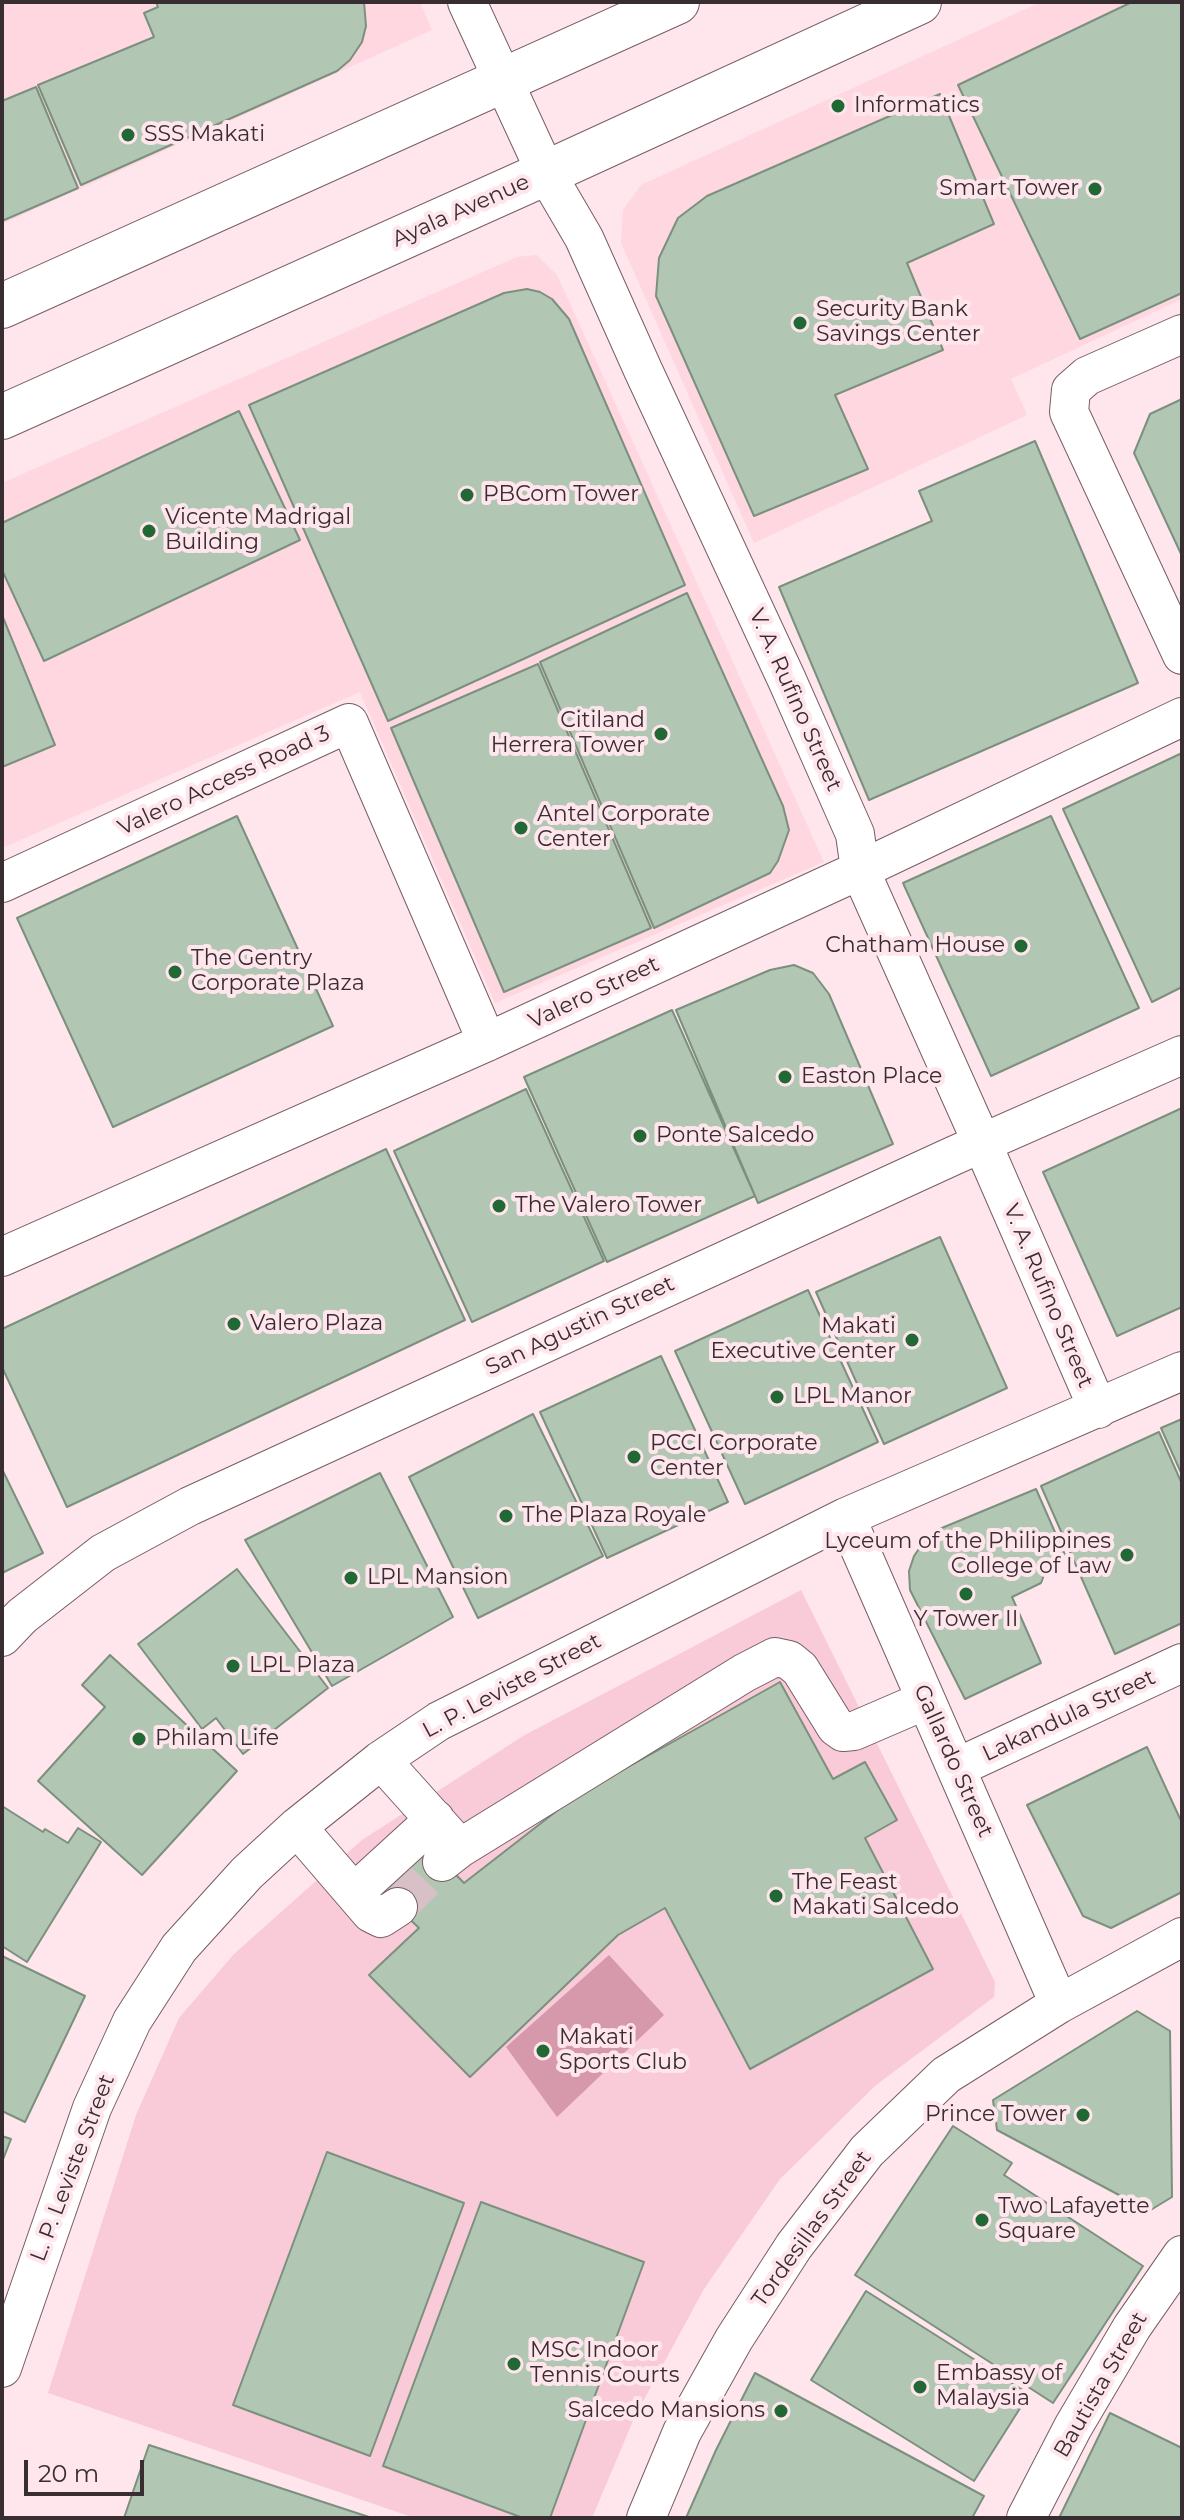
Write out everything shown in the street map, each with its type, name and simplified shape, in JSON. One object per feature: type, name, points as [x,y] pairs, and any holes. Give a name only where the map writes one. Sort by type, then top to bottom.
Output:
[{"type":"main road","points":[[2,306],[677,2]]},
{"type":"main road","name":"Ayala Avenue","points":[[2,417],[919,2]]},
{"type":"street","name":"V. A. Rufino Street","points":[[467,2],[546,173],[584,238],[787,680],[855,834],[860,870],[1098,1409]]},
{"type":"street","points":[[1182,334],[1087,376],[1071,390],[1069,412],[1182,655]]},
{"type":"street","name":"Valero Street","points":[[2,1257],[487,1042],[1182,717]]},
{"type":"street","name":"Valero Access Road 3","points":[[2,883],[349,723],[487,1042]]},
{"type":"street","name":"San Agustin Street","points":[[2,1637],[22,1616],[103,1553],[190,1506],[982,1143],[1182,1055]]},
{"type":"street","name":"L. P. Leviste Street","points":[[2,2368],[8,2328],[92,2108],[132,2021],[179,1948],[247,1873],[297,1827],[381,1760],[439,1721],[846,1517],[1182,1371]]},
{"type":"street","name":"Gallardo Street","points":[[846,1517],[1059,2004]]},
{"type":"street","points":[[381,1760],[435,1819],[451,1855],[744,1673],[775,1657],[789,1660],[800,1669],[836,1727],[843,1732],[854,1731],[926,1700]]},
{"type":"street","name":"Lakandula Street","points":[[956,1768],[1182,1663]]},
{"type":"street","points":[[354,1893],[435,1819]]},
{"type":"street","points":[[297,1827],[371,1913],[381,1918],[398,1907]]},
{"type":"street","name":"Tordesillas Street","points":[[646,2518],[682,2432],[734,2339],[794,2246],[867,2151],[946,2075],[1059,2004],[1182,1937]]},
{"type":"street","name":"Bautista Street","points":[[1026,2518],[1073,2427],[1132,2327],[1182,2255]]},
{"type":"shaded area","name":"SSS Makati","points":[[2,2],[420,2],[432,30],[2,224]]},
{"type":"shaded area","points":[[1041,2],[1182,2],[1182,299],[1011,379],[1027,415],[754,543],[621,243],[623,210],[641,185]]},
{"type":"shaded area","points":[[537,255],[557,275],[824,862],[495,1003],[360,692],[2,848],[2,483],[517,257]]},
{"type":"shaded area","name":"Makati Sports Club","points":[[801,1590],[995,1982],[994,1997],[876,2085],[780,2179],[704,2289],[635,2416],[592,2518],[415,2518],[48,2393],[136,2115],[179,2018],[234,1954],[362,1840],[523,1736]]},
{"type":"shaded area","points":[[609,1955],[664,2015],[557,2117],[506,2047]]},
{"type":"building","name":"SSS Makati","points":[[156,2],[364,2],[366,26],[362,42],[350,60],[337,71],[81,185],[38,85],[154,37],[144,13],[158,7]]},
{"type":"building","name":"Smart Tower","points":[[1132,2],[1182,2],[1182,293],[1080,339],[958,85]]},
{"type":"building","points":[[36,87],[78,188],[2,221],[2,101]]},
{"type":"building","name":"Security Bank Savings Center","points":[[940,94],[994,224],[907,263],[943,350],[835,395],[868,469],[754,516],[656,296],[659,258],[678,218],[707,196]]},
{"type":"building","name":"PBCom Tower","points":[[527,289],[552,299],[569,319],[685,585],[388,721],[249,405],[504,293]]},
{"type":"building","points":[[1182,399],[1182,556],[1134,453],[1150,414]]},
{"type":"building","name":"Vicente Madrigal Building","points":[[239,411],[300,540],[44,661],[2,570],[2,523]]},
{"type":"building","points":[[1035,441],[1138,683],[869,800],[779,587],[932,521],[919,491]]},
{"type":"building","name":"Citiland Herrera Tower","points":[[687,593],[783,806],[789,830],[778,861],[770,873],[654,928],[540,662]]},
{"type":"building","points":[[2,615],[55,745],[2,767]]},
{"type":"building","name":"Antel Corporate Center","points":[[538,664],[651,928],[504,992],[391,728]]},
{"type":"building","points":[[1182,753],[1182,987],[1152,1002],[1063,809]]},
{"type":"building","name":"The Gentry Corporate Plaza","points":[[237,816],[333,1026],[113,1127],[17,918]]},
{"type":"building","name":"Chatham House","points":[[1051,816],[1139,1008],[991,1076],[903,883]]},
{"type":"building","name":"Easton Place","points":[[794,965],[813,973],[829,994],[893,1144],[758,1203],[676,1010],[770,970]]},
{"type":"building","name":"Ponte Salcedo","points":[[672,1010],[755,1196],[607,1262],[524,1077]]},
{"type":"building","name":"The Valero Tower","points":[[526,1089],[604,1261],[472,1322],[394,1151]]},
{"type":"building","points":[[1182,1108],[1182,1307],[1117,1336],[1043,1172]]},
{"type":"building","name":"Valero Plaza","points":[[386,1149],[465,1320],[67,1507],[2,1367],[2,1329]]},
{"type":"building","name":"Makati Executive Center","points":[[940,1237],[1007,1388],[884,1444],[816,1292]]},
{"type":"building","name":"LPL Manor","points":[[808,1290],[878,1442],[745,1504],[675,1351]]},
{"type":"building","name":"PCCI Corporate Center","points":[[661,1356],[728,1502],[607,1558],[540,1412]]},
{"type":"building","name":"The Plaza Royale","points":[[533,1414],[603,1556],[478,1618],[409,1477]]},
{"type":"building","points":[[1182,1419],[1182,1475],[1161,1428]]},
{"type":"building","name":"Lyceum of the Philippines College of Law","points":[[1159,1432],[1182,1484],[1182,1623],[1115,1654],[1041,1486]]},
{"type":"building","points":[[2,1469],[43,1553],[2,1573]]},
{"type":"building","name":"LPL Mansion","points":[[380,1473],[453,1617],[332,1686],[245,1540]]},
{"type":"building","name":"Y Tower II","points":[[1036,1489],[1065,1555],[1049,1562],[1041,1583],[1012,1597],[1041,1663],[965,1699],[910,1590],[909,1571],[914,1556],[937,1530]]},
{"type":"building","name":"LPL Plaza","points":[[237,1569],[328,1688],[243,1754],[216,1718],[202,1729],[138,1644]]},
{"type":"building","name":"Philam Life","points":[[110,1655],[237,1771],[142,1875],[38,1781],[105,1707],[82,1685]]},
{"type":"building","points":[[780,1682],[833,1779],[865,1762],[897,1820],[865,1838],[933,1969],[750,2069],[665,1908],[618,1935],[470,2077],[369,1975],[419,1928],[378,1889],[425,1843],[464,1883],[576,1796]]},
{"type":"building","points":[[1147,1747],[1182,1823],[1182,1892],[1111,1928],[1083,1916],[1027,1805]]},
{"type":"building","points":[[2,1806],[43,1832],[45,1829],[68,1843],[78,1828],[101,1842],[27,1962],[2,1946]]},
{"type":"building","points":[[2,1956],[85,1996],[25,2122],[2,2111]]},
{"type":"building","name":"Prince Tower","points":[[1137,2011],[1170,2031],[1172,2197],[1149,2211],[997,2130],[993,2100]]},
{"type":"building","name":"Two Lafayette Square","points":[[953,2126],[1012,2163],[1004,2175],[1143,2266],[1053,2403],[855,2275]]},
{"type":"building","points":[[2,2136],[11,2139],[2,2162]]},
{"type":"building","points":[[327,2152],[464,2203],[370,2456],[233,2405]]},
{"type":"building","name":"MSC Indoor Tennis Courts","points":[[481,2202],[644,2262],[550,2518],[523,2518],[383,2466]]},
{"type":"building","name":"Embassy of Malaysia","points":[[866,2291],[1029,2394],[974,2481],[811,2380]]},
{"type":"building","name":"Salcedo Mansions","points":[[755,2373],[984,2496],[972,2518],[686,2518]]},
{"type":"building","points":[[1110,2413],[1182,2448],[1182,2518],[1059,2518]]},
{"type":"building","points":[[149,2445],[372,2518],[124,2518]]},
{"type":"tunnel","points":[[398,1907],[442,1862]]},
{"type":"place","name":"Informatics","points":[[838,106]]},
{"type":"place","name":"SSS Makati","points":[[128,135]]},
{"type":"place","name":"Smart Tower","points":[[1095,189]]},
{"type":"place","name":"Security Bank Savings Center","points":[[800,323]]},
{"type":"place","name":"PBCom Tower","points":[[467,495]]},
{"type":"place","name":"Vicente Madrigal Building","points":[[149,531]]},
{"type":"place","name":"Citiland Herrera Tower","points":[[661,734]]},
{"type":"place","name":"Antel Corporate Center","points":[[521,828]]},
{"type":"place","name":"Chatham House","points":[[1021,946]]},
{"type":"place","name":"The Gentry Corporate Plaza","points":[[175,972]]},
{"type":"place","name":"Easton Place","points":[[785,1077]]},
{"type":"place","name":"Ponte Salcedo","points":[[640,1136]]},
{"type":"place","name":"The Valero Tower","points":[[499,1206]]},
{"type":"place","name":"Valero Plaza","points":[[234,1324]]},
{"type":"place","name":"Makati Executive Center","points":[[912,1340]]},
{"type":"place","name":"LPL Manor","points":[[777,1397]]},
{"type":"place","name":"PCCI Corporate Center","points":[[634,1457]]},
{"type":"place","name":"The Plaza Royale","points":[[506,1516]]},
{"type":"place","name":"Lyceum of the Philippines College of Law","points":[[1127,1555]]},
{"type":"place","name":"LPL Mansion","points":[[351,1578]]},
{"type":"place","name":"Y Tower II","points":[[966,1594]]},
{"type":"place","name":"LPL Plaza","points":[[233,1666]]},
{"type":"place","name":"Philam Life","points":[[139,1739]]},
{"type":"place","name":"The Feast Makati Salcedo","points":[[776,1896]]},
{"type":"place","name":"Makati Sports Club","points":[[543,2051]]},
{"type":"place","name":"Prince Tower","points":[[1083,2115]]},
{"type":"place","name":"Two Lafayette Square","points":[[982,2220]]},
{"type":"place","name":"MSC Indoor Tennis Courts","points":[[514,2364]]},
{"type":"place","name":"Embassy of Malaysia","points":[[920,2387]]},
{"type":"place","name":"Salcedo Mansions","points":[[781,2411]]}]
